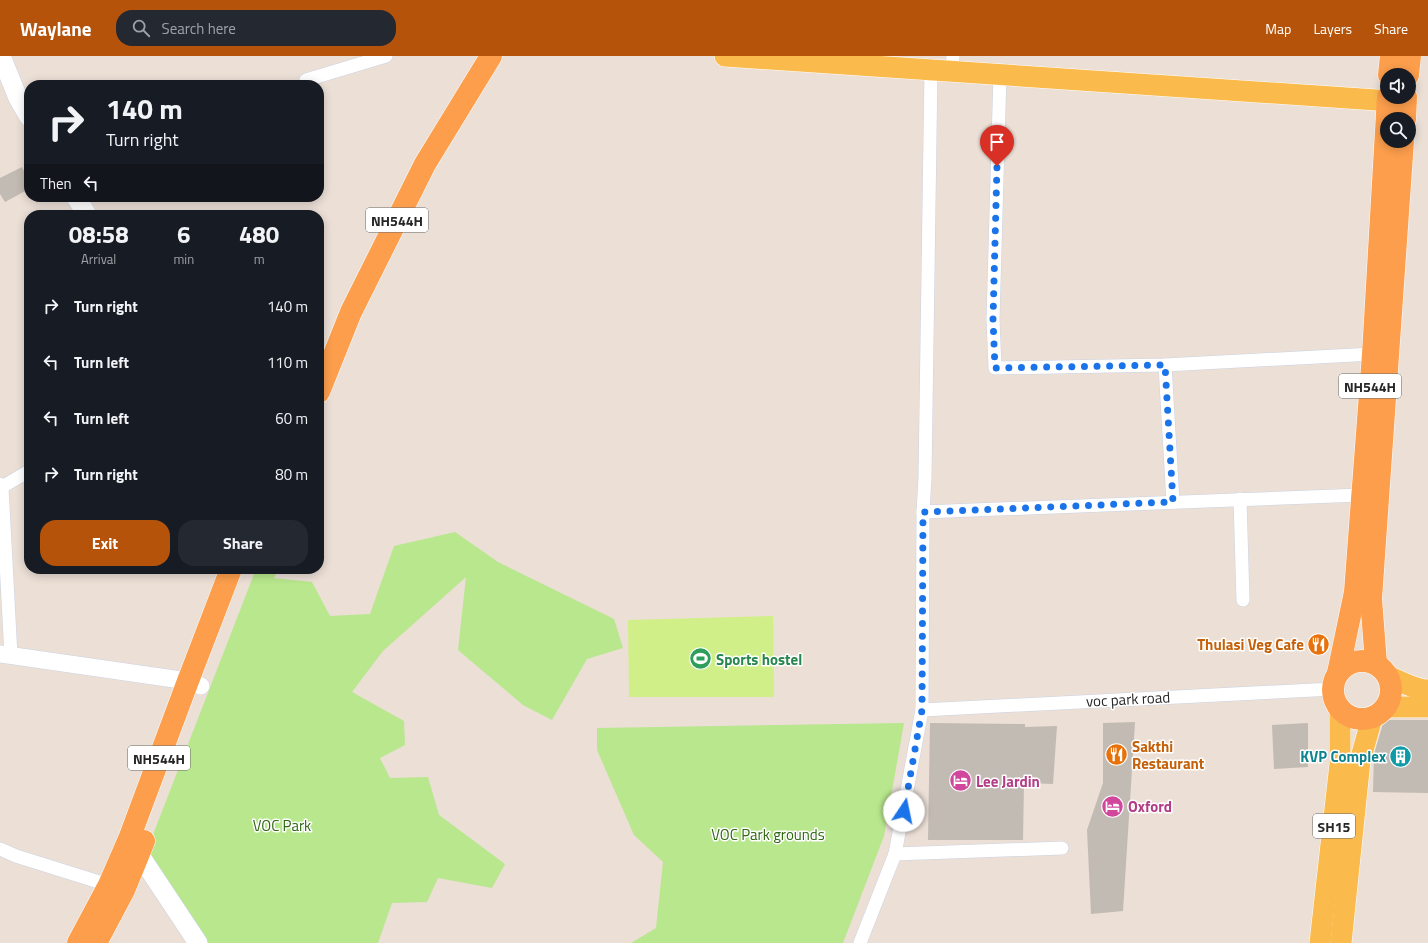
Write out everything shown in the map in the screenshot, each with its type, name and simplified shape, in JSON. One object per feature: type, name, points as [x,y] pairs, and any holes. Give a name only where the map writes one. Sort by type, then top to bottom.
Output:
[{"type":"highway","name":"NH544H","points":[[324,347],[412,163],[475,56]]},
{"type":"highway","name":"NH544H","points":[[324,380],[351,312],[425,164],[491,56]]},
{"type":"highway","points":[[1390,68],[1391,56]]},
{"type":"highway","points":[[1409,68],[1410,56]]},
{"type":"highway","name":"NH544H","points":[[1337,690],[1355,592],[1361,495],[1373,354],[1399,104]]},
{"type":"highway","name":"NH544H","points":[[1379,713],[1392,693],[1392,683],[1382,670],[1371,599],[1403,148]]},
{"type":"highway","name":"NH544H","points":[[96,943],[135,846],[194,683],[229,574]]},
{"type":"highway","name":"NH544H","points":[[194,683],[245,574]]},
{"type":"highway","points":[[1379,713],[1357,719],[1345,714],[1337,690],[1344,666],[1351,662],[1368,660],[1382,670]]},
{"type":"highway","name":"NH544H","points":[[78,943],[117,888]]},
{"type":"main road","points":[[1,56],[18,98],[24,108]]},
{"type":"main road","points":[[725,56],[931,69],[952,63],[1000,73],[1380,102]]},
{"type":"main road","points":[[1382,670],[1422,690],[1428,690]]},
{"type":"main road","name":"SH15","points":[[1320,943],[1340,764],[1337,690]]},
{"type":"main road","points":[[1379,713],[1428,707]]},
{"type":"main road","name":"SH15","points":[[1341,943],[1360,761],[1379,713]]},
{"type":"main road","points":[[135,846],[198,943]]},
{"type":"street","points":[[306,80],[386,56]]},
{"type":"street","points":[[860,943],[895,854],[922,710],[923,512],[925,478],[931,69]]},
{"type":"street","points":[[1000,73],[993,319],[995,368],[1165,365],[1373,354]]},
{"type":"street","points":[[1165,365],[1173,502]]},
{"type":"street","points":[[24,474],[1,486],[6,655],[194,683]]},
{"type":"street","points":[[923,512],[1361,495]]},
{"type":"street","points":[[1240,499],[1243,600]]},
{"type":"street","name":"voc park road","points":[[922,710],[1337,690]]},
{"type":"street","points":[[895,854],[1062,848]]},
{"type":"street","points":[[0,849],[16,856],[117,888]]},
{"type":"green space","name":"VOC Park","points":[[455,532],[498,562],[614,619],[623,648],[587,659],[552,720],[523,705],[458,650],[466,577],[383,651],[352,692],[404,721],[405,745],[380,758],[390,778],[428,777],[439,815],[505,864],[492,888],[438,878],[427,902],[392,903],[378,943],[208,943],[147,850],[254,574],[276,574],[274,578],[312,582],[330,616],[370,614],[394,546]]},
{"type":"green space","name":"Sports hostel","points":[[773,616],[774,697],[629,697],[628,620]]},
{"type":"green space","name":"VOC Park grounds","points":[[904,723],[884,836],[843,943],[631,943],[656,928],[663,862],[634,835],[597,750],[597,728]]},
{"type":"building","points":[[22,167],[24,171],[24,192],[5,202],[0,194],[0,178]]},
{"type":"building","name":"KVP Complex","points":[[1384,720],[1428,720],[1428,793],[1373,792],[1374,754]]},
{"type":"building","name":"Oxford","points":[[1135,722],[1123,911],[1091,914],[1087,830],[1103,783],[1103,723]]},
{"type":"building","points":[[930,723],[1025,724],[1025,727],[1057,726],[1053,784],[1024,783],[1023,840],[928,840]]},
{"type":"building","points":[[1308,723],[1308,767],[1274,769],[1272,725]]},
{"type":"place","name":"Thulasi Veg Cafe","points":[[1319,644]]},
{"type":"place","name":"Sports hostel","points":[[701,659]]},
{"type":"place","name":"Sakthi Restaurant","points":[[1116,755]]},
{"type":"place","name":"KVP Complex","points":[[1401,756]]},
{"type":"place","name":"Lee Jardin","points":[[961,781]]},
{"type":"place","name":"Oxford","points":[[1112,806]]},
{"type":"route","points":[[904,811],[922,710],[923,512],[1173,502],[1165,365],[995,368],[993,319],[997,166]]}]
